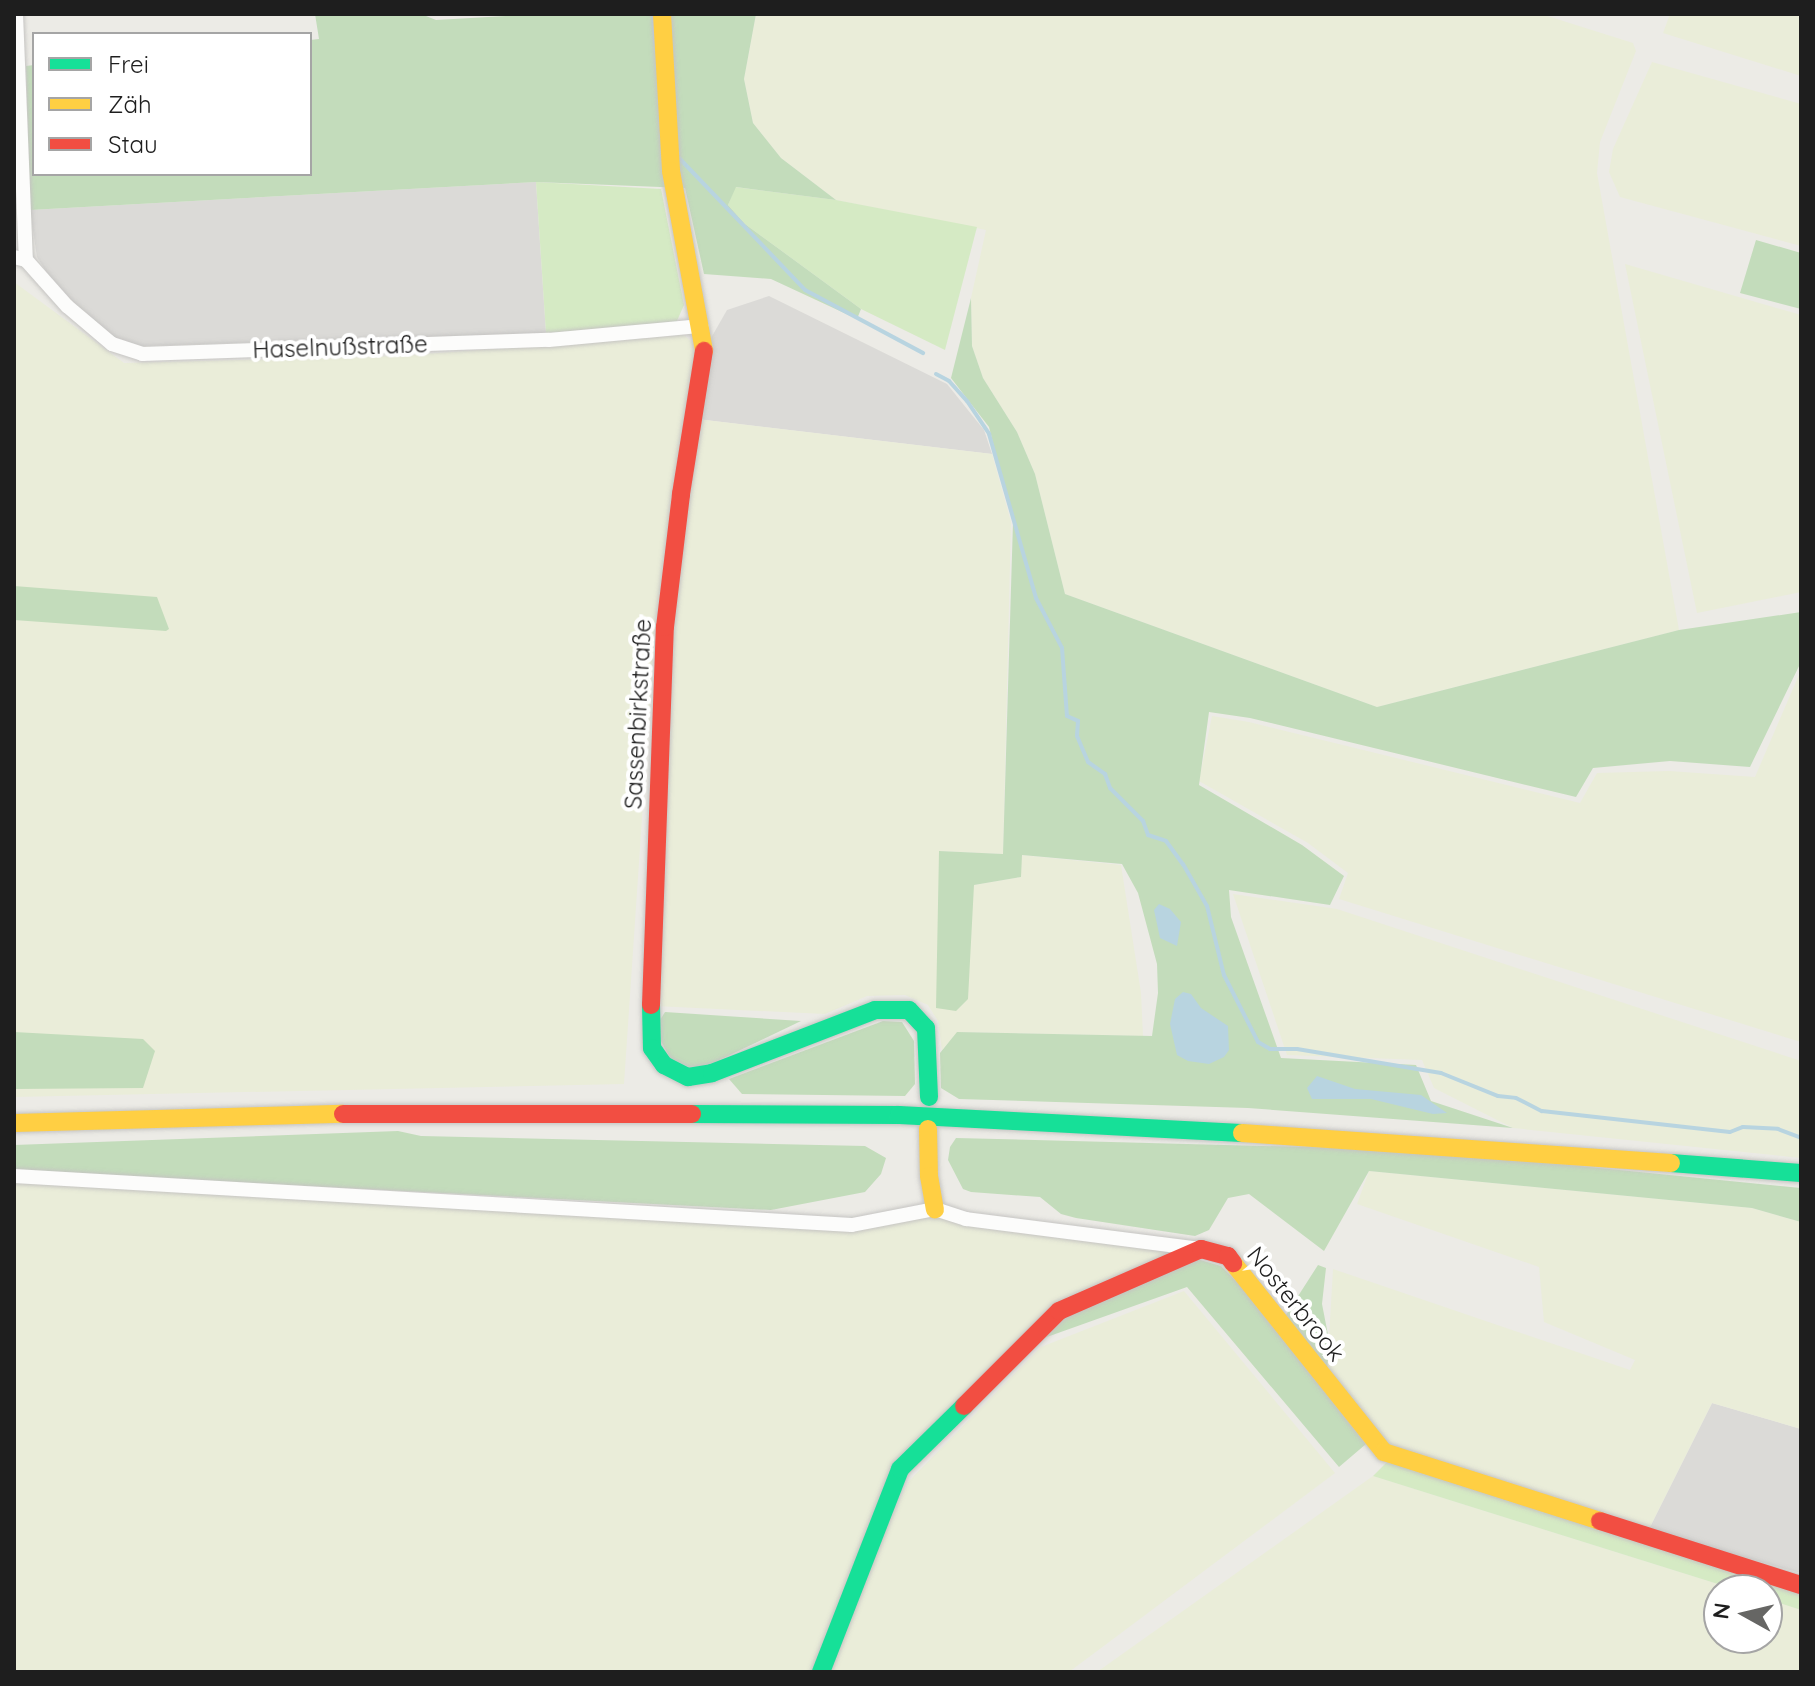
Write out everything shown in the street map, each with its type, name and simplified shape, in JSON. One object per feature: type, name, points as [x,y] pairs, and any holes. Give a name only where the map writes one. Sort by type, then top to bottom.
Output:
[{"type":"main road","name":"Sassenbirkstraße","points":[[662,14],[671,171],[705,347],[681,494],[665,627],[650,974],[652,1048],[664,1065],[688,1077],[875,1010],[909,1010],[926,1028],[930,1059],[929,1097]]},
{"type":"main road","points":[[14,1123],[427,1112],[899,1115],[1384,1140],[1801,1173]]},
{"type":"main road","points":[[928,1129],[929,1176],[935,1209]]},
{"type":"main road","points":[[821,1672],[900,1469],[1059,1311],[1201,1249]]},
{"type":"main road","name":"Nosterbrook","points":[[1201,1249],[1228,1256],[1384,1452],[1801,1585]]},
{"type":"street","points":[[16,14],[20,258]]},
{"type":"street","name":"Haselnußstraße","points":[[20,258],[67,306],[112,344],[142,354],[549,340],[701,326]]},
{"type":"street","points":[[14,1176],[852,1225],[935,1209],[966,1219],[1201,1249]]},
{"type":"shaded area","points":[[536,182],[546,333],[142,346],[114,337],[57,288],[37,257],[30,210]]},
{"type":"shaded area","points":[[769,296],[947,384],[984,430],[992,454],[697,419],[711,338],[727,310]]},
{"type":"shaded area","points":[[1712,1403],[1801,1429],[1801,1573],[1648,1531]]},
{"type":"green space","points":[[315,14],[421,14],[436,20],[538,14],[756,14],[744,79],[753,123],[781,158],[836,200],[736,187],[728,205],[745,224],[861,309],[857,319],[771,279],[704,274],[685,188],[536,182],[30,210],[26,66],[32,65],[32,176],[312,176],[312,40],[319,39]]},
{"type":"green space","points":[[756,14],[1541,14],[1633,43],[1636,51],[1600,142],[1597,173],[1679,630],[1377,707],[1065,594],[1035,474],[1017,432],[983,378],[972,346],[971,298],[986,230],[836,200],[781,158],[753,123],[744,79]]},
{"type":"green space","points":[[1670,14],[1801,14],[1801,76],[1663,33]]},
{"type":"green space","points":[[1652,62],[1801,104],[1801,246],[1620,197],[1609,172],[1613,149]]},
{"type":"green space","points":[[536,182],[661,189],[684,305],[676,323],[546,333]]},
{"type":"green space","points":[[735,187],[836,200],[977,227],[945,350],[861,309],[745,224],[728,205]]},
{"type":"green space","points":[[1756,240],[1801,253],[1801,309],[1740,293]]},
{"type":"green space","points":[[1625,264],[1801,315],[1801,592],[1697,613]]},
{"type":"green space","points":[[14,282],[124,363],[396,356],[684,335],[693,343],[695,361],[655,626],[624,1084],[14,1097]]},
{"type":"green space","points":[[971,298],[972,346],[983,378],[1017,432],[1035,474],[1065,594],[1377,707],[1679,630],[1801,612],[1801,662],[1750,767],[1670,761],[1593,768],[1576,797],[1250,718],[1209,712],[1199,785],[1302,845],[1344,876],[1330,905],[1229,890],[1231,917],[1281,1058],[1416,1065],[1431,1101],[1513,1128],[1248,1108],[959,1099],[941,1088],[940,1053],[957,1032],[1152,1036],[1158,993],[1157,964],[1138,893],[1122,864],[1022,855],[1021,877],[974,885],[968,999],[956,1011],[936,1008],[939,851],[1003,854],[1013,522],[989,427],[951,378]]},
{"type":"green space","points":[[697,419],[992,454],[1011,522],[1003,854],[939,851],[971,898],[974,885],[1021,877],[1021,855],[1121,865],[1141,993],[1143,1036],[958,1032],[942,1050],[938,1021],[928,1005],[905,995],[867,996],[825,1014],[655,1006],[669,628]]},
{"type":"green space","points":[[14,586],[157,597],[169,629],[14,620]]},
{"type":"green space","points":[[1801,670],[1801,1042],[1339,899],[1348,873],[1308,843],[1199,781],[1212,716],[1249,722],[1580,803],[1597,773],[1669,771],[1755,777]]},
{"type":"green space","points":[[1233,894],[1337,909],[1801,1061],[1801,1158],[1513,1128],[1434,1088],[1422,1060],[1287,1055]]},
{"type":"green space","points":[[665,1012],[801,1021],[707,1066],[689,1067],[670,1058],[661,1041],[660,1020]]},
{"type":"green space","points":[[883,1021],[902,1022],[914,1041],[915,1084],[905,1096],[742,1094],[729,1079]]},
{"type":"green space","points":[[14,1032],[143,1039],[155,1051],[143,1088],[14,1089]]},
{"type":"green space","points":[[398,1131],[421,1136],[865,1146],[886,1158],[881,1174],[865,1192],[771,1210],[14,1171],[14,1145]]},
{"type":"green space","points":[[956,1138],[1382,1149],[1801,1188],[1801,1222],[1752,1208],[1369,1171],[1324,1251],[1249,1194],[1228,1198],[1209,1230],[1195,1236],[1076,1218],[1061,1214],[1040,1197],[971,1192],[963,1189],[948,1160],[950,1147]]},
{"type":"green space","points":[[1369,1171],[1752,1208],[1801,1222],[1801,1429],[1712,1403],[1648,1531],[1382,1443],[1327,1373],[1333,1269],[1630,1370],[1635,1360],[1544,1322],[1539,1267],[1357,1204]]},
{"type":"green space","points":[[14,1177],[852,1229],[936,1213],[1185,1249],[1057,1309],[896,1468],[817,1672],[14,1672]]},
{"type":"green space","points":[[1190,1257],[1221,1266],[1240,1285],[1366,1444],[1339,1467],[1187,1287],[1044,1338],[1059,1319]]},
{"type":"green space","points":[[1318,1265],[1326,1268],[1322,1304],[1329,1340],[1327,1373],[1284,1318]]},
{"type":"green space","points":[[1184,1291],[1335,1473],[1069,1672],[828,1672],[857,1587],[909,1481],[1041,1347]]},
{"type":"green space","points":[[1388,1461],[1747,1574],[1703,1574],[1703,1579],[1373,1476]]},
{"type":"green space","points":[[1373,1476],[1703,1579],[1703,1654],[1783,1654],[1783,1604],[1801,1610],[1801,1672],[1097,1672]]},
{"type":"green space","points":[[1783,1585],[1801,1591],[1801,1610],[1783,1604]]},
{"type":"water","points":[[1159,904],[1170,909],[1181,922],[1177,946],[1160,938],[1154,910]]},
{"type":"water","points":[[1183,992],[1191,994],[1201,1008],[1228,1026],[1229,1050],[1224,1057],[1209,1064],[1188,1061],[1177,1055],[1170,1024],[1175,999]]},
{"type":"water","points":[[1317,1076],[1355,1089],[1421,1095],[1447,1113],[1433,1114],[1371,1099],[1312,1099],[1307,1088]]},
{"type":"waterway","points":[[653,14],[655,44]]},
{"type":"waterway","points":[[679,158],[805,290],[923,353]]},
{"type":"waterway","points":[[936,374],[949,381],[967,401],[989,434],[1036,598],[1062,648],[1067,716],[1078,721],[1077,736],[1088,762],[1105,774],[1110,788],[1143,821],[1148,835],[1166,841],[1183,864],[1207,906],[1224,975],[1258,1042],[1270,1049],[1297,1049],[1441,1073],[1498,1096],[1516,1098],[1542,1111],[1730,1132],[1743,1127],[1778,1129],[1801,1138]]},
{"type":"traffic: fast","points":[[651,1005],[652,1048],[664,1065],[688,1077],[712,1073],[875,1010],[909,1010],[926,1028],[929,1097]]},
{"type":"traffic: fast","points":[[692,1114],[899,1115],[1242,1133]]},
{"type":"traffic: fast","points":[[1671,1163],[1801,1173]]},
{"type":"traffic: fast","points":[[821,1672],[900,1469],[964,1406]]},
{"type":"traffic: slow","points":[[662,14],[671,171],[704,351]]},
{"type":"traffic: slow","points":[[14,1123],[343,1114]]},
{"type":"traffic: slow","points":[[928,1129],[929,1176],[935,1209]]},
{"type":"traffic: slow","points":[[1242,1133],[1671,1163]]},
{"type":"traffic: slow","points":[[1233,1263],[1384,1452],[1600,1521]]},
{"type":"traffic: jam","points":[[651,1005],[665,627],[681,494],[704,351]]},
{"type":"traffic: jam","points":[[343,1114],[692,1114]]},
{"type":"traffic: jam","points":[[964,1406],[1059,1311],[1201,1249],[1228,1256],[1233,1263]]},
{"type":"traffic: jam","points":[[1600,1521],[1801,1585]]}]
